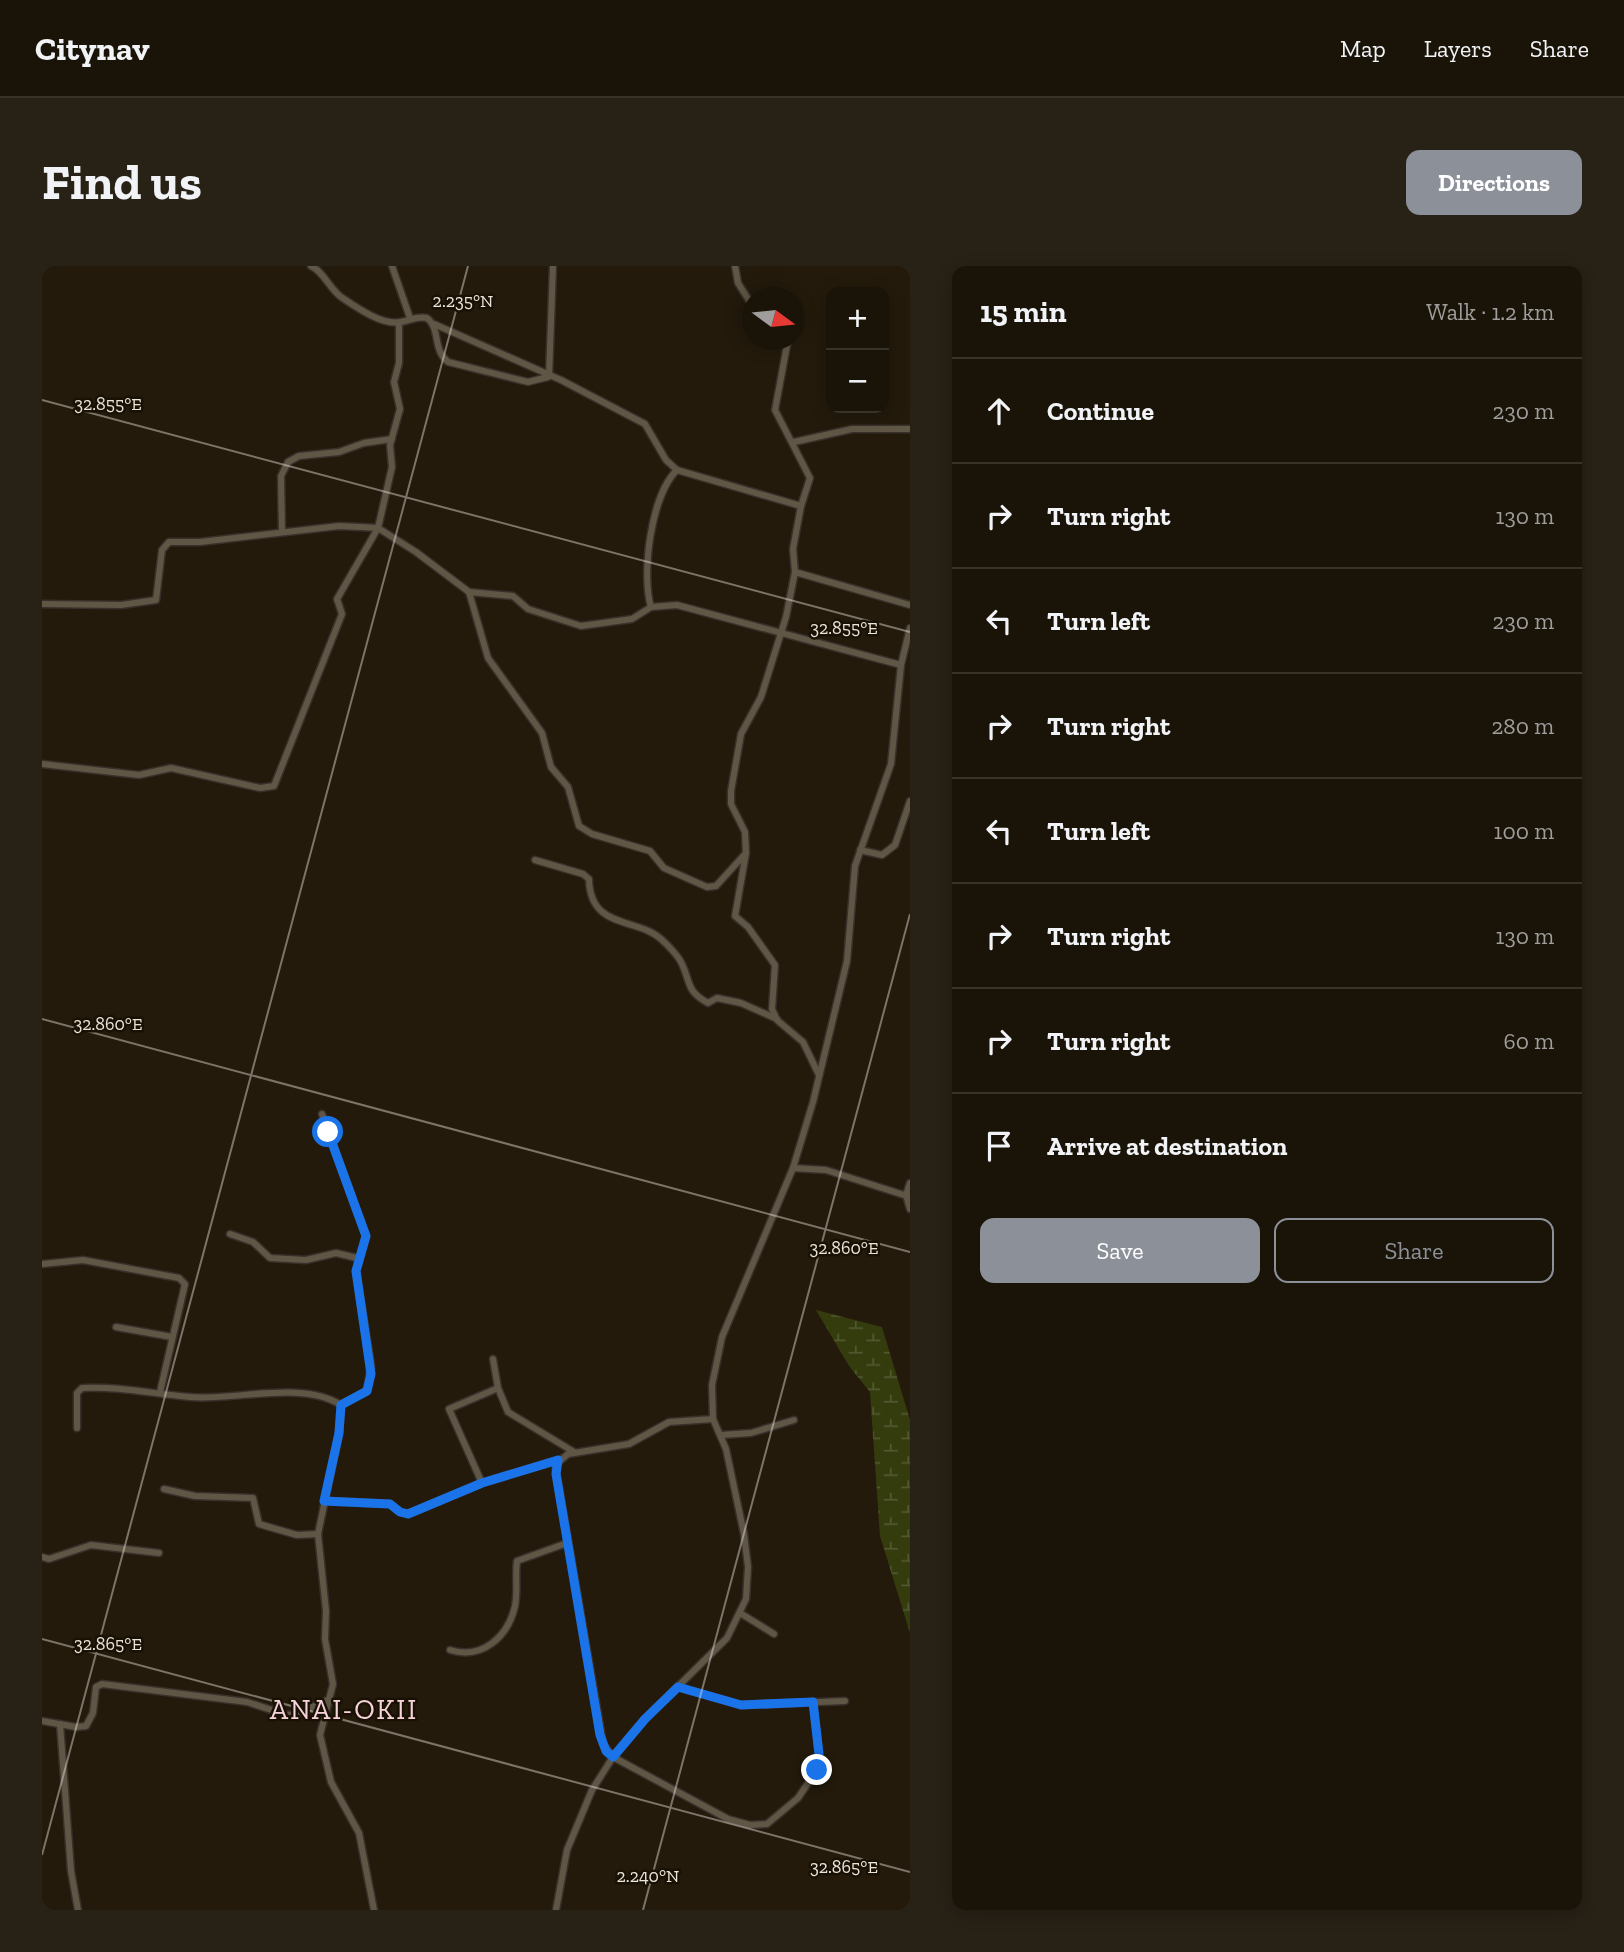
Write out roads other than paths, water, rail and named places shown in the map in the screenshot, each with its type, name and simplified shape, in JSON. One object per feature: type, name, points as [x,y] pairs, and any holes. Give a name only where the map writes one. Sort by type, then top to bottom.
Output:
[{"type":"street","points":[[311,266],[319,271],[338,295],[361,309],[399,323],[410,318],[423,317],[645,424],[666,460],[677,470],[801,506]]},
{"type":"street","points":[[392,266],[410,318]]},
{"type":"street","points":[[549,376],[553,266]]},
{"type":"street","points":[[735,266],[742,289]]},
{"type":"street","points":[[42,764],[139,775],[171,768],[250,786],[274,786],[342,614],[337,599],[378,528],[392,467],[392,439],[400,409],[394,382],[399,363],[399,323]]},
{"type":"street","points":[[434,324],[437,348],[448,362],[528,382],[549,376]]},
{"type":"street","points":[[777,1020],[772,1006],[775,965],[748,927],[735,917],[746,853],[745,832],[731,804],[731,791],[741,734],[758,704],[786,618],[795,572],[793,550],[801,506],[810,478],[794,442],[775,410],[786,350]]},
{"type":"street","points":[[794,442],[852,429],[910,429]]},
{"type":"street","points":[[282,532],[282,471],[288,462],[299,456],[339,452],[364,443],[392,439]]},
{"type":"street","points":[[650,607],[647,580],[650,538],[668,480],[677,470]]},
{"type":"street","points":[[42,604],[152,602],[159,593],[162,550],[165,543],[200,542],[340,526],[378,528],[469,592],[513,596],[528,610],[581,626],[632,619],[650,607],[677,606],[779,635],[901,664]]},
{"type":"street","points":[[795,572],[910,605]]},
{"type":"street","points":[[469,592],[488,658],[542,733],[551,767],[568,787],[579,825],[592,834],[650,851],[664,868],[707,887],[716,886],[746,853]]},
{"type":"street","points":[[556,1910],[567,1850],[584,1804],[613,1757],[645,1719],[719,1648],[746,1599],[748,1567],[735,1487],[721,1435],[713,1419],[712,1385],[722,1337],[793,1168],[819,1075],[847,961],[852,889],[860,850],[891,764],[901,664],[910,628]]},
{"type":"street","points":[[860,850],[882,855],[894,847],[910,801]]},
{"type":"street","points":[[535,860],[589,878],[592,901],[616,921],[662,940],[683,965],[686,984],[701,999],[708,1003],[717,998],[741,1003],[777,1020],[803,1042],[819,1075]]},
{"type":"street","points":[[322,1114],[365,1234],[357,1258],[356,1271],[371,1374],[367,1391],[341,1405]]},
{"type":"street","points":[[793,1168],[826,1170],[908,1196]]},
{"type":"street","points":[[910,1183],[910,1209]]},
{"type":"street","points":[[230,1234],[247,1239],[270,1258],[306,1260],[336,1253],[357,1258]]},
{"type":"street","points":[[42,1264],[83,1260],[179,1279],[185,1284],[160,1392]]},
{"type":"street","points":[[116,1327],[172,1337]]},
{"type":"street","points":[[493,1359],[498,1388],[508,1412],[574,1452]]},
{"type":"street","points":[[77,1428],[77,1393],[82,1388],[160,1392],[209,1398],[247,1394],[313,1395],[332,1399],[341,1405]]},
{"type":"street","points":[[482,1483],[449,1409],[498,1388]]},
{"type":"street","points":[[341,1405],[339,1433],[318,1535],[326,1611],[325,1639],[333,1684],[320,1728],[322,1752],[331,1782],[359,1833],[374,1910]]},
{"type":"street","points":[[324,1501],[390,1504],[400,1512],[408,1514],[482,1483],[558,1460],[574,1452],[629,1444],[669,1422],[713,1419]]},
{"type":"street","points":[[721,1435],[751,1433],[794,1420]]},
{"type":"street","points":[[558,1460],[556,1474],[567,1543],[589,1654],[600,1735],[606,1751],[728,1819],[750,1825],[767,1824],[798,1798],[817,1770],[819,1754],[813,1702]]},
{"type":"street","points":[[164,1489],[195,1496],[253,1498],[259,1524],[297,1535],[318,1535]]},
{"type":"street","points":[[450,1650],[474,1653],[495,1642],[515,1607],[517,1561],[567,1543]]},
{"type":"street","points":[[42,1557],[49,1559],[91,1545],[159,1553]]},
{"type":"street","points":[[740,1613],[774,1634]]},
{"type":"street","points":[[42,1721],[81,1728],[89,1723],[96,1687],[102,1684],[247,1702],[288,1715],[297,1714],[330,1699]]},
{"type":"street","points":[[678,1687],[741,1705],[845,1701]]},
{"type":"street","points":[[60,1724],[71,1871],[78,1910]]},
{"type":"district","name":"ANAI-OKII","points":[[344,1709]]}]
